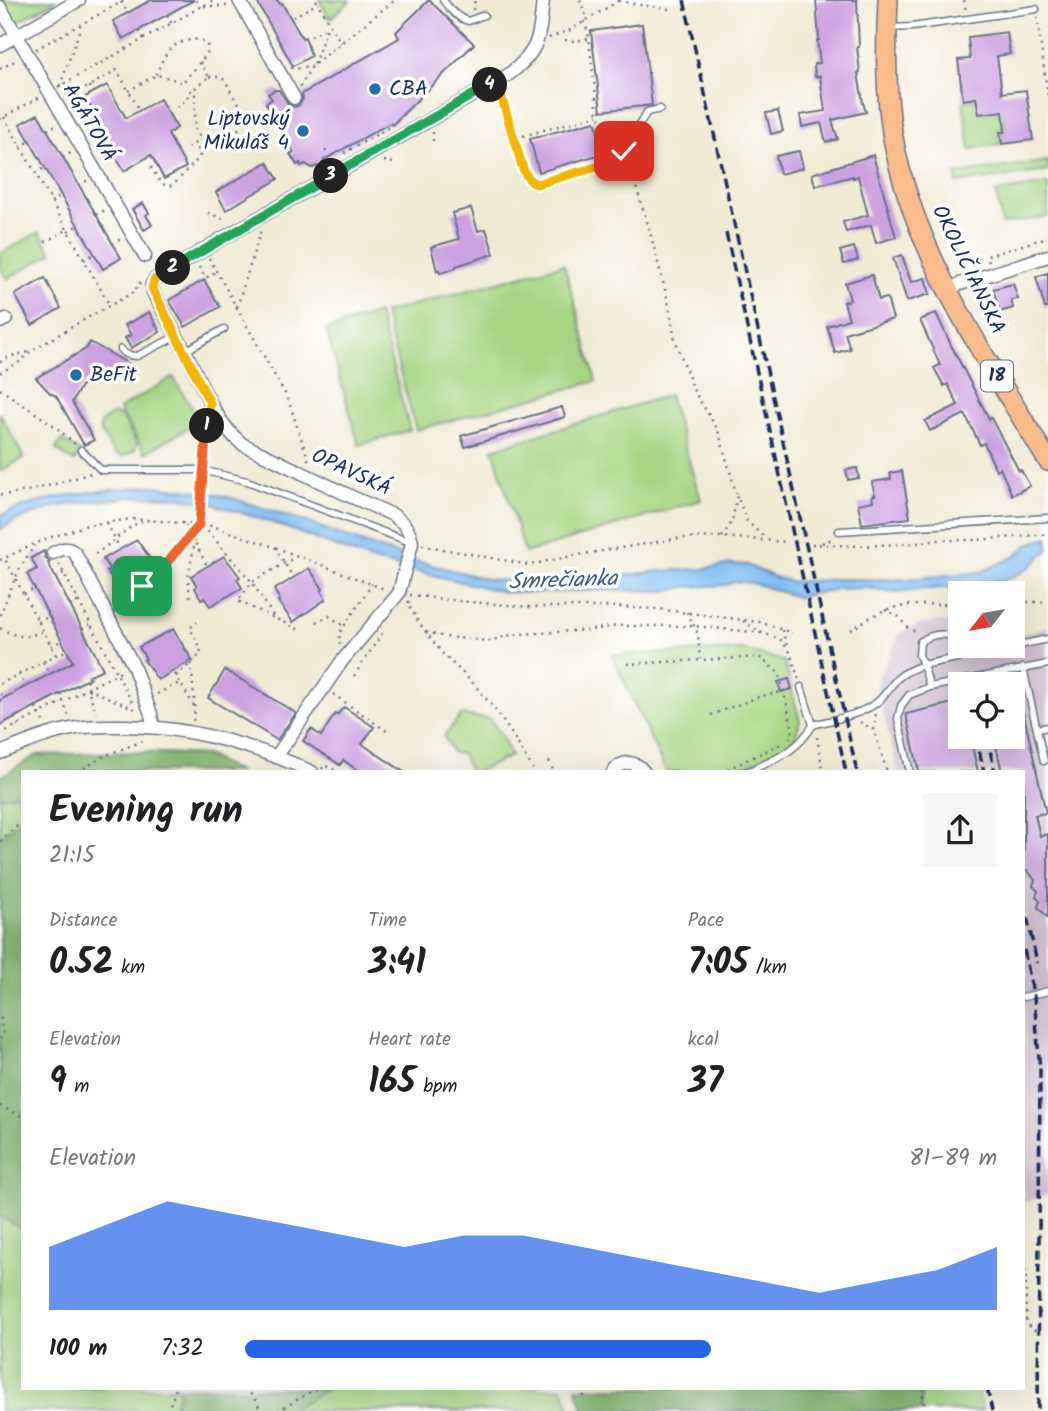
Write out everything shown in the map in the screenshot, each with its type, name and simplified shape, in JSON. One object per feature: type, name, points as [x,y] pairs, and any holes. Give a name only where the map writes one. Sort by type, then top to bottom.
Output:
[{"type":"main road","name":"OKOLIČIANSKA","points":[[888,0],[889,106],[897,157],[918,225],[984,353],[1048,461]]},
{"type":"street","points":[[0,45],[79,0]]},
{"type":"street","points":[[157,278],[519,67],[537,44],[543,0]]},
{"type":"street","points":[[241,3],[294,98]]},
{"type":"street","name":"AGÁTOVÁ","points":[[0,7],[27,54],[55,89],[145,256]]},
{"type":"street","points":[[949,289],[1048,256]]},
{"type":"street","name":"OPAVSKÁ","points":[[157,278],[153,292],[220,422],[242,444],[393,514],[404,524],[412,543]]},
{"type":"street","points":[[276,757],[342,661],[399,593],[412,543]]},
{"type":"street","points":[[54,553],[65,548],[75,553],[133,665],[151,714],[149,727]]},
{"type":"street","points":[[0,753],[72,729],[100,726],[149,727],[206,735],[307,770]]},
{"type":"street","points":[[615,770],[620,765],[631,763],[642,770]]},
{"type":"lane","points":[[443,0],[461,19],[468,21],[484,15]]},
{"type":"lane","points":[[887,28],[912,27],[1036,9]]},
{"type":"lane","points":[[497,82],[527,176],[537,184],[617,161],[647,112],[660,110]]},
{"type":"lane","points":[[185,351],[224,329]]},
{"type":"lane","points":[[121,349],[131,356],[137,356],[177,336]]},
{"type":"lane","points":[[80,450],[102,470],[202,470],[247,481],[412,543]]},
{"type":"lane","points":[[839,531],[1048,518]]},
{"type":"lane","points":[[930,687],[919,655],[920,642],[935,634],[948,636]]},
{"type":"lane","points":[[1026,643],[1048,639]]},
{"type":"lane","points":[[751,770],[793,749],[813,725],[849,716],[874,704],[910,670],[954,658]]},
{"type":"lane","points":[[910,770],[898,719],[901,706],[909,695],[930,687],[1048,664]]},
{"type":"lane","points":[[1023,668],[1044,761]]},
{"type":"lane","points":[[801,687],[813,725]]},
{"type":"lane","points":[[1037,729],[1048,727]]},
{"type":"lane","points":[[1025,997],[1048,991]]},
{"type":"path","points":[[196,0],[202,7]]},
{"type":"path","points":[[110,306],[2,118],[213,0]]},
{"type":"path","points":[[272,59],[282,61],[294,69],[313,66],[395,0]]},
{"type":"path","points":[[472,13],[475,0]]},
{"type":"path","points":[[580,0],[598,116],[616,138]]},
{"type":"path","points":[[537,44],[569,30],[619,0],[673,10]]},
{"type":"path","points":[[0,69],[123,1],[128,13]]},
{"type":"path","points":[[293,17],[317,1],[328,27],[341,43]]},
{"type":"path","points":[[202,7],[241,3]]},
{"type":"path","points":[[1036,9],[1048,97]]},
{"type":"path","points":[[167,15],[172,24]]},
{"type":"path","points":[[55,89],[82,24]]},
{"type":"path","points":[[306,40],[328,27]]},
{"type":"path","points":[[294,98],[313,66],[328,27]]},
{"type":"path","points":[[139,31],[144,40]]},
{"type":"path","points":[[565,40],[588,38]]},
{"type":"path","points":[[128,91],[156,75],[160,64],[176,44],[186,40],[199,40],[205,44],[207,50],[204,58],[182,83]]},
{"type":"path","points":[[200,62],[209,78]]},
{"type":"path","points":[[64,100],[117,70],[140,111]]},
{"type":"path","points":[[156,75],[194,87]]},
{"type":"path","points":[[177,107],[186,100],[194,87],[209,78],[221,78],[228,82],[241,107],[242,120],[236,133],[221,144],[209,144],[201,139],[195,126],[194,87]]},
{"type":"path","points":[[89,86],[93,93]]},
{"type":"path","points":[[514,139],[598,116]]},
{"type":"path","points":[[433,127],[433,141]]},
{"type":"path","points":[[188,148],[201,139]]},
{"type":"path","points":[[20,147],[30,141]]},
{"type":"path","points":[[151,167],[164,186],[173,186],[199,158],[195,144]]},
{"type":"path","points":[[627,158],[649,228],[675,339],[694,391],[718,430],[747,521],[766,540]]},
{"type":"path","points":[[378,159],[393,163]]},
{"type":"path","points":[[35,173],[45,168]]},
{"type":"path","points":[[51,202],[61,196]]},
{"type":"path","points":[[208,213],[226,220]]},
{"type":"path","points":[[45,242],[78,225]]},
{"type":"path","points":[[237,307],[262,227]]},
{"type":"path","points":[[990,265],[987,256],[1048,237]]},
{"type":"path","points":[[84,260],[94,254]]},
{"type":"path","points":[[209,258],[288,399],[315,478]]},
{"type":"path","points":[[198,264],[206,278],[217,271]]},
{"type":"path","points":[[0,373],[79,322],[136,291],[137,285],[157,278]]},
{"type":"path","points":[[0,362],[11,356],[30,352]]},
{"type":"path","points":[[0,389],[56,427],[80,450]]},
{"type":"path","points":[[142,586],[159,572],[199,525],[210,403]]},
{"type":"path","points":[[0,495],[46,487],[102,470]]},
{"type":"path","points":[[722,537],[732,522],[737,496]]},
{"type":"path","points":[[95,554],[110,545],[121,533],[145,520]]},
{"type":"path","points":[[107,522],[118,545]]},
{"type":"path","points":[[186,524],[207,566]]},
{"type":"path","points":[[203,526],[252,582],[275,618]]},
{"type":"path","points":[[818,544],[838,536],[839,531]]},
{"type":"path","points":[[812,544],[859,546],[1048,534]]},
{"type":"path","points":[[412,543],[529,565],[667,540],[722,537],[788,542]]},
{"type":"path","points":[[46,539],[135,709],[88,689]]},
{"type":"path","points":[[190,597],[188,578],[195,541]]},
{"type":"path","points":[[0,615],[15,578],[37,543]]},
{"type":"path","points":[[275,547],[291,574]]},
{"type":"path","points":[[297,556],[252,582],[238,601],[300,629]]},
{"type":"path","points":[[5,558],[56,655]]},
{"type":"path","points":[[56,578],[64,573]]},
{"type":"path","points":[[334,649],[341,642],[339,634],[372,584]]},
{"type":"path","points":[[24,594],[32,590]]},
{"type":"path","points":[[402,605],[409,595],[408,604],[426,632],[492,707],[533,769]]},
{"type":"path","points":[[70,606],[79,601]]},
{"type":"path","points":[[1026,602],[1048,602]]},
{"type":"path","points":[[850,630],[884,610],[902,606],[948,604]]},
{"type":"path","points":[[884,610],[898,616],[908,628],[927,637]]},
{"type":"path","points":[[687,612],[698,634],[700,660]]},
{"type":"path","points":[[316,622],[329,616],[344,626]]},
{"type":"path","points":[[38,622],[46,618]]},
{"type":"path","points":[[741,619],[762,633]]},
{"type":"path","points":[[191,663],[195,708],[175,675],[200,654],[201,649],[190,628],[197,622]]},
{"type":"path","points":[[82,629],[91,625]]},
{"type":"path","points":[[354,676],[388,625]]},
{"type":"path","points":[[426,632],[445,637],[490,641],[520,634],[618,626],[694,626],[762,633],[780,639],[788,648]]},
{"type":"path","points":[[0,628],[21,637],[43,631]]},
{"type":"path","points":[[782,629],[801,687]]},
{"type":"path","points":[[51,646],[59,642]]},
{"type":"path","points":[[0,684],[66,651],[72,662]]},
{"type":"path","points":[[627,664],[759,657],[779,673],[793,730],[790,737],[785,742],[725,770]]},
{"type":"path","points":[[43,662],[48,671]]},
{"type":"path","points":[[0,734],[133,665]]},
{"type":"path","points":[[19,674],[24,683]]},
{"type":"path","points":[[86,680],[100,726]]},
{"type":"path","points":[[324,687],[388,732]]},
{"type":"path","points":[[711,715],[761,696],[783,692]]},
{"type":"path","points":[[60,694],[72,729]]},
{"type":"path","points":[[36,706],[48,736]]},
{"type":"path","points":[[849,716],[874,730],[886,770]]},
{"type":"path","points":[[14,718],[19,726]]},
{"type":"path","points":[[813,725],[820,747],[823,770]]},
{"type":"path","points":[[82,770],[104,756],[143,741],[149,727]]},
{"type":"path","points":[[549,761],[553,770]]},
{"type":"path","points":[[322,770],[324,765],[335,770]]},
{"type":"path","points":[[0,841],[21,823]]},
{"type":"path","points":[[0,1018],[3,1035],[0,1038]]},
{"type":"path","points":[[0,1106],[21,1116]]},
{"type":"path","points":[[1025,1260],[1026,1319],[1037,1335]]},
{"type":"path","points":[[168,1411],[175,1390]]},
{"type":"path","points":[[248,1390],[261,1411]]},
{"type":"path","points":[[278,1411],[314,1390]]},
{"type":"path","points":[[584,1390],[584,1397]]},
{"type":"path","points":[[923,1390],[924,1411]]},
{"type":"shaded area","points":[[940,621],[948,623],[948,658],[1026,658],[1026,634],[1048,626],[1048,1194],[1025,1203],[1025,770],[898,770],[876,683],[900,633],[919,625]]},
{"type":"green space","points":[[3,0],[57,0],[19,21],[14,20]]},
{"type":"green space","points":[[319,0],[349,0],[349,2],[330,19]]},
{"type":"green space","points":[[976,100],[1003,111],[1005,132],[1000,133],[1002,144],[970,149],[963,102]]},
{"type":"green space","points":[[1048,161],[1048,171],[957,183],[956,174]]},
{"type":"green space","points":[[1048,184],[1048,217],[1002,224],[996,192]]},
{"type":"green space","points":[[39,232],[52,253],[7,279],[0,267],[0,254]]},
{"type":"green space","points":[[564,264],[596,381],[416,430],[384,313]]},
{"type":"green space","points":[[378,313],[410,430],[359,445],[326,330]]},
{"type":"green space","points":[[173,377],[200,421],[145,453],[119,409]]},
{"type":"green space","points":[[669,395],[701,500],[525,553],[493,449]]},
{"type":"green space","points":[[0,413],[24,458],[0,471]]},
{"type":"green space","points":[[114,414],[121,416],[137,443],[135,450],[123,457],[114,453],[100,431],[101,422]]},
{"type":"green space","points":[[62,440],[80,452],[74,462],[56,449]]},
{"type":"green space","points":[[743,650],[784,661],[800,721],[793,744],[736,770],[665,770],[612,655]]},
{"type":"green space","points":[[461,715],[490,719],[511,756],[480,770],[469,770],[462,754],[453,753],[444,736]]},
{"type":"green space","points":[[141,752],[206,755],[236,770],[21,770],[21,793],[0,797],[0,777],[37,755]]},
{"type":"green space","points":[[21,793],[21,819],[0,838],[0,797]]},
{"type":"green space","points":[[21,819],[21,1229],[0,1216],[0,838]]},
{"type":"green space","points":[[0,1216],[21,1229],[21,1390],[179,1390],[172,1411],[0,1411]]},
{"type":"green space","points":[[179,1390],[325,1390],[289,1411],[172,1411]]},
{"type":"green space","points":[[325,1390],[564,1390],[571,1411],[289,1411]]},
{"type":"green space","points":[[577,1390],[921,1390],[921,1411],[584,1411]]},
{"type":"green space","points":[[921,1390],[978,1390],[982,1411],[921,1411]]},
{"type":"water","name":"Smrečianka","points":[[152,486],[206,492],[307,522],[416,561],[487,579],[510,581],[592,579],[731,564],[747,565],[794,582],[906,579],[981,572],[1014,557],[1029,544],[1048,537],[1048,551],[1022,573],[1002,581],[948,581],[948,587],[892,592],[867,588],[837,589],[797,597],[759,585],[733,582],[727,585],[664,591],[526,593],[504,592],[373,561],[268,521],[206,502],[181,498],[130,497],[58,506],[17,520],[0,530],[0,516],[18,509],[55,498]]},
{"type":"building","points":[[151,0],[194,0],[123,39],[113,21]]},
{"type":"building","points":[[256,0],[277,0],[282,3],[302,38],[305,37],[311,56],[293,66]]},
{"type":"building","points":[[429,0],[474,44],[392,125],[390,123],[324,160],[320,172],[317,166],[312,168],[305,164],[301,166],[300,163],[297,165],[290,154],[294,152],[266,103],[272,99],[268,94],[279,90],[289,105],[299,105],[303,99],[302,94],[399,38],[396,32]]},
{"type":"building","points":[[816,0],[857,0],[858,73],[866,112],[832,120],[838,139],[826,142],[821,123],[802,127],[800,115],[825,111],[820,76],[815,77],[814,64],[820,63]]},
{"type":"building","points":[[642,24],[652,105],[601,111],[591,31]]},
{"type":"building","points":[[1007,32],[1010,54],[997,56],[1002,93],[1026,90],[1033,140],[1002,144],[1000,132],[1005,132],[1003,111],[979,114],[976,98],[963,100],[958,60],[970,59],[968,37]]},
{"type":"building","points":[[107,85],[126,118],[160,99],[177,128],[168,134],[186,167],[164,179],[151,155],[124,171],[85,97]]},
{"type":"building","points":[[778,111],[783,131],[771,134],[766,113]]},
{"type":"building","points":[[38,114],[121,258],[103,269],[20,124]]},
{"type":"building","points":[[595,121],[605,153],[539,172],[530,139]]},
{"type":"building","points":[[799,151],[803,168],[780,174],[776,156]]},
{"type":"building","points":[[873,155],[896,237],[876,243],[871,225],[846,232],[843,222],[868,215],[858,176],[815,186],[812,174]]},
{"type":"building","points":[[267,162],[278,179],[226,210],[216,192]]},
{"type":"building","points":[[143,203],[152,225],[144,230],[132,209]]},
{"type":"building","points":[[471,208],[478,231],[486,229],[494,254],[440,273],[437,271],[431,247],[459,239],[452,213]]},
{"type":"building","points":[[854,247],[858,260],[844,264],[840,251]]},
{"type":"building","points":[[902,255],[911,282],[925,278],[930,294],[907,301],[893,258]]},
{"type":"building","points":[[1048,273],[1048,308],[1045,308],[1036,277]]},
{"type":"building","points":[[872,275],[879,300],[887,298],[893,319],[845,333],[850,349],[835,353],[827,326],[849,319],[844,302],[850,300],[845,283]]},
{"type":"building","points":[[45,278],[61,308],[32,325],[15,295]]},
{"type":"building","points":[[204,280],[220,307],[185,327],[169,300]]},
{"type":"building","points":[[1013,284],[1018,299],[1011,300],[1013,308],[1000,312],[993,289]]},
{"type":"building","points":[[149,312],[160,332],[131,348],[125,338],[131,335],[125,325]]},
{"type":"building","points":[[936,313],[989,419],[991,418],[1030,486],[1012,495],[1000,468],[996,470],[984,443],[980,445],[965,414],[930,431],[925,421],[958,405],[948,384],[944,386],[934,368],[940,365],[920,320]]},
{"type":"building","points":[[90,342],[129,364],[108,377],[103,373],[81,386],[72,402],[94,440],[84,445],[56,396],[36,378],[87,348]]},
{"type":"building","points":[[562,407],[565,417],[465,447],[461,436]]},
{"type":"building","points":[[857,468],[859,478],[848,480],[846,470]]},
{"type":"building","points":[[902,471],[910,518],[862,524],[858,504],[873,501],[872,496],[875,495],[872,482],[891,479],[890,473]]},
{"type":"building","points":[[137,540],[151,560],[149,561],[155,572],[122,591],[107,571],[110,570],[103,559]]},
{"type":"building","points":[[44,551],[103,669],[0,725],[0,700],[73,662],[27,574],[37,569],[31,558]]},
{"type":"building","points":[[224,556],[240,577],[237,579],[242,588],[210,606],[204,598],[201,599],[191,576]]},
{"type":"building","points":[[309,568],[323,589],[321,591],[326,599],[293,622],[278,601],[280,600],[274,590]]},
{"type":"building","points":[[173,629],[192,660],[158,680],[144,660],[146,659],[139,647]]},
{"type":"building","points":[[225,670],[296,713],[277,740],[208,698]]},
{"type":"building","points":[[789,679],[792,689],[781,692],[778,682]]},
{"type":"building","points":[[948,704],[948,749],[973,749],[978,770],[919,770],[906,714]]},
{"type":"building","points":[[344,707],[374,727],[362,744],[401,770],[357,770],[343,760],[340,765],[303,741],[311,729],[321,736],[335,714]]},
{"type":"building","points":[[1025,720],[1046,813],[1035,815],[1040,836],[1048,834],[1048,918],[1038,907],[1038,891],[1033,886],[1035,880],[1025,871],[1025,770],[1002,770],[997,749],[1025,749]]},
{"type":"railway","points":[[684,0],[857,770]]},
{"type":"railway","points":[[726,233],[846,770]]},
{"type":"railway","points":[[979,749],[984,770]]},
{"type":"railway","points":[[990,749],[995,770]]},
{"type":"railway","points":[[1025,908],[1037,963]]},
{"type":"railway","points":[[1025,955],[1034,997],[1040,1070],[1038,1411]]},
{"type":"railway","points":[[987,1390],[992,1411]]},
{"type":"place","name":"CBA","points":[[375,89]]},
{"type":"place","name":"Liptovský Mikuláš 4","points":[[303,131]]},
{"type":"place","name":"BeFit","points":[[76,375]]},
{"type":"route","points":[[142,586],[159,572],[199,525],[210,403],[153,292],[154,280],[497,82],[523,169],[533,183],[617,161],[624,151]]}]
